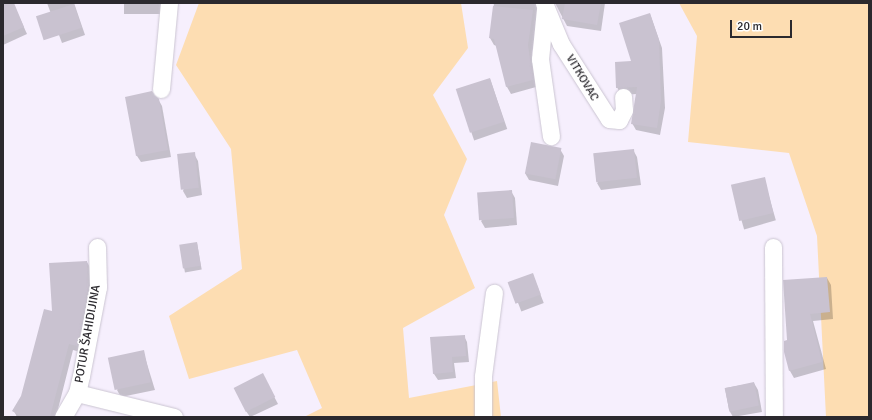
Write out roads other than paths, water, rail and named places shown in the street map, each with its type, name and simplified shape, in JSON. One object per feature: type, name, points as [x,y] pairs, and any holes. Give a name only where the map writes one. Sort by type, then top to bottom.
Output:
[{"type":"street","points":[[161,89],[169,3]]},
{"type":"street","points":[[545,6],[540,59],[551,136]]},
{"type":"street","name":"VITKOVAC","points":[[545,6],[561,44],[609,119],[620,120],[624,110],[623,96]]},
{"type":"street","name":"POTUR ŠAHIDIJINA","points":[[63,417],[77,393],[98,287],[97,247]]},
{"type":"street","points":[[773,247],[774,417]]},
{"type":"street","points":[[483,417],[483,376],[494,293]]},
{"type":"street","points":[[77,393],[174,417]]}]
